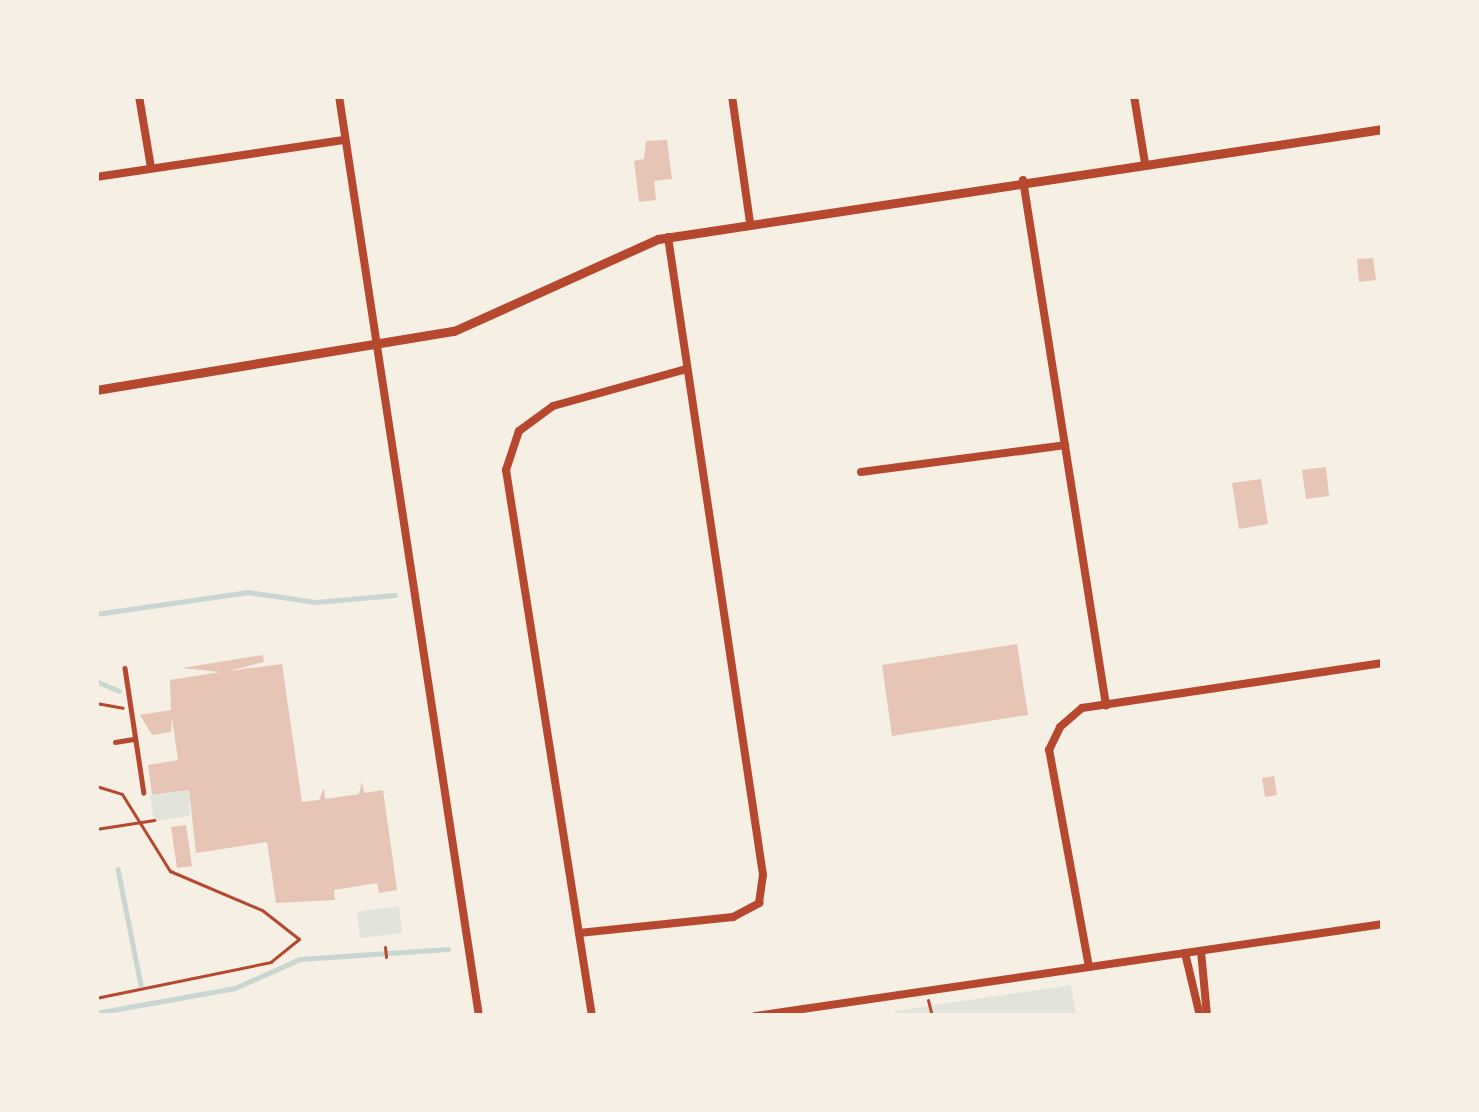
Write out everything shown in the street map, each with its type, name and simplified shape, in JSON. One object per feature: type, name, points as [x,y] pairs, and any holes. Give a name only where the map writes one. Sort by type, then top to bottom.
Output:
[{"type":"street","points":[[140,96],[151,169]]},
{"type":"street","points":[[339,96],[478,1016]]},
{"type":"street","points":[[732,96],[750,222]]},
{"type":"street","points":[[1134,96],[1144,163]]},
{"type":"street","points":[[96,390],[454,331],[607,256],[668,237],[1383,129]]},
{"type":"street","points":[[96,177],[345,140]]},
{"type":"street","points":[[1023,180],[1106,705]]},
{"type":"street","points":[[579,934],[733,917],[759,903],[763,875],[668,237]]},
{"type":"street","points":[[592,1016],[506,470],[519,431],[553,406],[686,369]]},
{"type":"street","points":[[861,472],[1065,445]]},
{"type":"street","points":[[1089,967],[1049,750],[1082,708],[1383,663]]},
{"type":"street","points":[[755,1016],[1383,924]]},
{"type":"street","points":[[1202,951],[1203,1016]]},
{"type":"street","points":[[1185,953],[1203,1016]]},
{"type":"lane","points":[[125,668],[144,793]]},
{"type":"lane","points":[[115,742],[135,739]]},
{"type":"path","points":[[96,703],[130,706]]},
{"type":"path","points":[[96,786],[119,791],[143,821],[170,871],[262,910],[299,939],[271,962],[96,998]]},
{"type":"path","points":[[96,829],[154,820]]},
{"type":"path","points":[[385,947],[386,957]]},
{"type":"path","points":[[926,991],[932,1016]]},
{"type":"shaded area","points":[[189,790],[190,816],[154,821],[150,796]]},
{"type":"shaded area","points":[[399,906],[402,933],[360,938],[357,912]]},
{"type":"shaded area","points":[[1071,985],[1076,1016],[895,1016],[895,1011]]},
{"type":"building","points":[[667,140],[672,179],[654,181],[656,200],[639,202],[634,161],[644,159],[646,141]]},
{"type":"building","points":[[1373,258],[1376,280],[1359,282],[1357,259]]},
{"type":"building","points":[[1326,467],[1329,496],[1306,499],[1302,470]]},
{"type":"building","points":[[1261,479],[1268,524],[1239,529],[1232,483]]},
{"type":"building","points":[[1017,644],[1028,715],[892,736],[882,665]]},
{"type":"building","points":[[263,655],[264,662],[228,671],[282,664],[302,802],[319,800],[324,788],[325,799],[359,794],[362,782],[364,793],[383,790],[397,890],[379,893],[377,883],[334,890],[335,900],[276,903],[267,842],[196,853],[189,790],[152,795],[148,765],[178,760],[172,717],[171,732],[152,735],[140,715],[171,710],[170,680],[220,672],[182,668]]},
{"type":"building","points":[[1274,776],[1277,795],[1265,797],[1262,778]]},
{"type":"building","points":[[186,825],[192,866],[177,868],[171,827]]},
{"type":"waterway","points":[[96,614],[248,592],[316,602],[395,595]]},
{"type":"waterway","points":[[96,681],[119,691]]},
{"type":"waterway","points":[[118,869],[141,985]]},
{"type":"waterway","points":[[96,1013],[235,988],[300,959],[448,949]]}]
